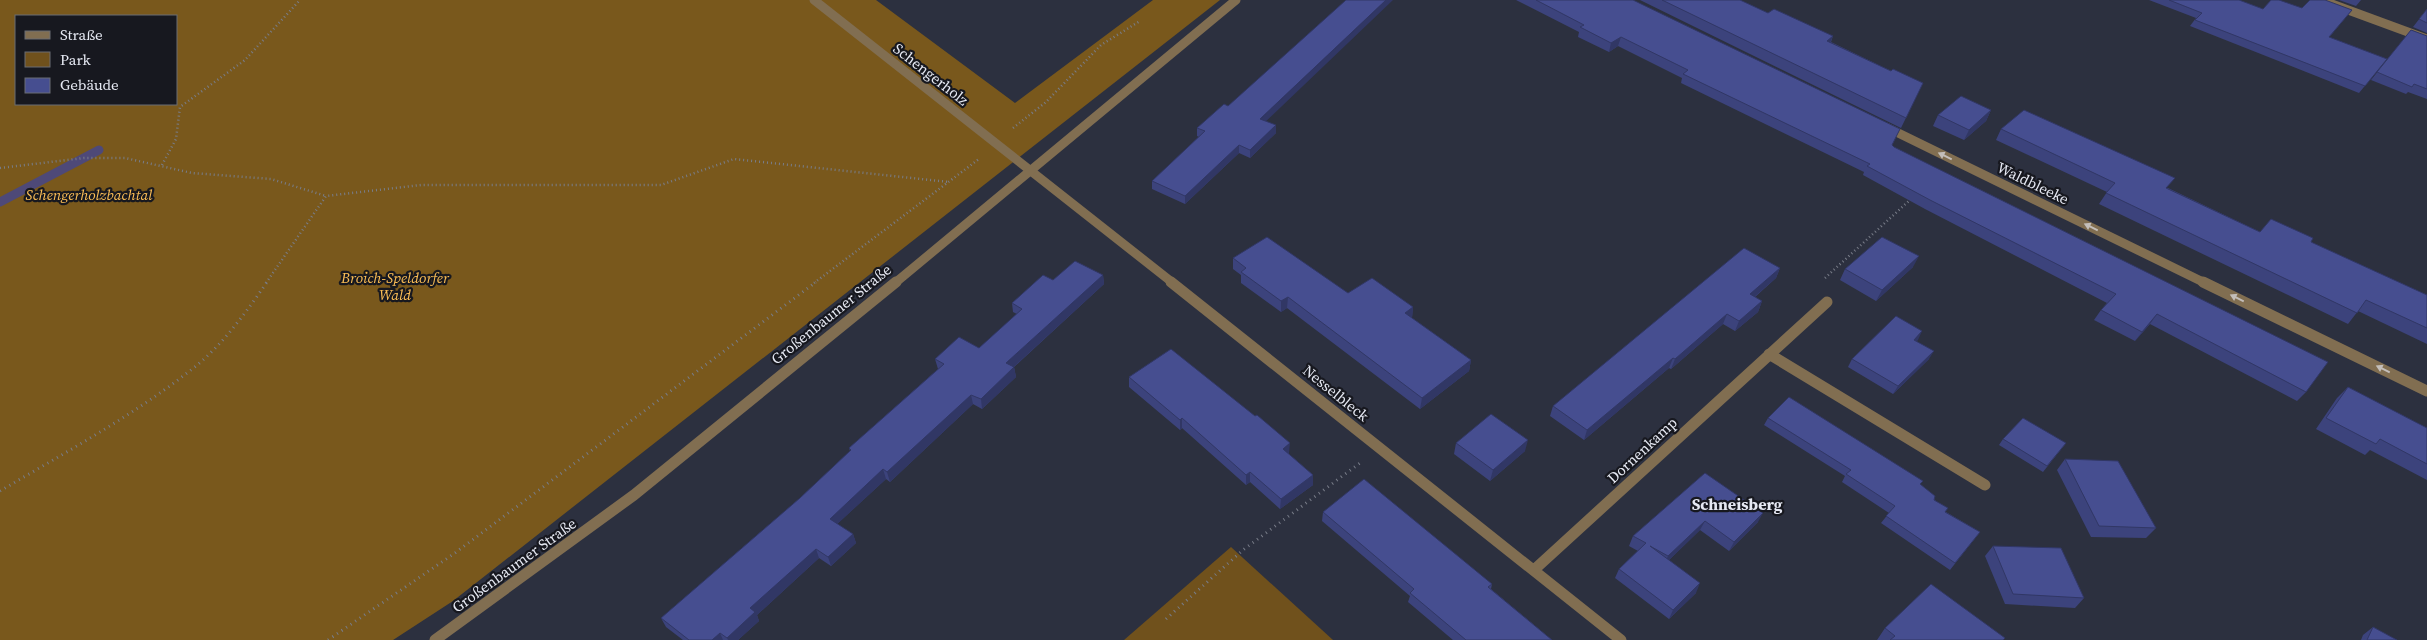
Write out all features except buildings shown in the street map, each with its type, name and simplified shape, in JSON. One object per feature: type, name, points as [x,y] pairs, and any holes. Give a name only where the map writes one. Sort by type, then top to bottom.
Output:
[{"type":"street","name":"Schengerholz","points":[[814,0],[1033,170]]},
{"type":"street","name":"Großenbaumer Straße","points":[[435,640],[634,495],[1033,170],[1236,0]]},
{"type":"street","points":[[2321,0],[2427,39]]},
{"type":"street","name":"Waldbleeke","points":[[1874,121],[2427,391]]},
{"type":"street","name":"Nesselbleck","points":[[1033,170],[1381,448],[1536,569],[1621,640]]},
{"type":"street","name":"Dornenkamp","points":[[1536,569],[1827,302]]},
{"type":"street","points":[[1769,354],[1986,485]]},
{"type":"path","points":[[162,165],[176,139],[176,124],[180,107],[245,60],[300,0]]},
{"type":"path","points":[[328,640],[455,554],[1000,144],[1012,129],[1046,102],[1102,45],[1140,21]]},
{"type":"path","points":[[0,168],[84,158],[125,158],[192,173],[271,179],[326,196],[421,185],[661,185],[734,159],[949,182]]},
{"type":"path","points":[[1827,302],[1820,283],[1918,192]]},
{"type":"path","points":[[0,491],[106,428],[197,365],[242,318],[326,196]]},
{"type":"path","points":[[1166,619],[1243,550],[1381,448]]},
{"type":"green space","name":"Broich-Speldorfer Wald","points":[[0,0],[876,0],[1015,103],[1153,0],[1220,0],[453,601],[393,640],[0,640]]},
{"type":"green space","points":[[1231,547],[1333,640],[1124,640]]},
{"type":"waterway","points":[[0,202],[99,150]]},
{"type":"district","name":"Schneisberg","points":[[1737,504]]},
{"type":"park label","name":"Schengerholzbachtal","points":[[89,194]]}]
